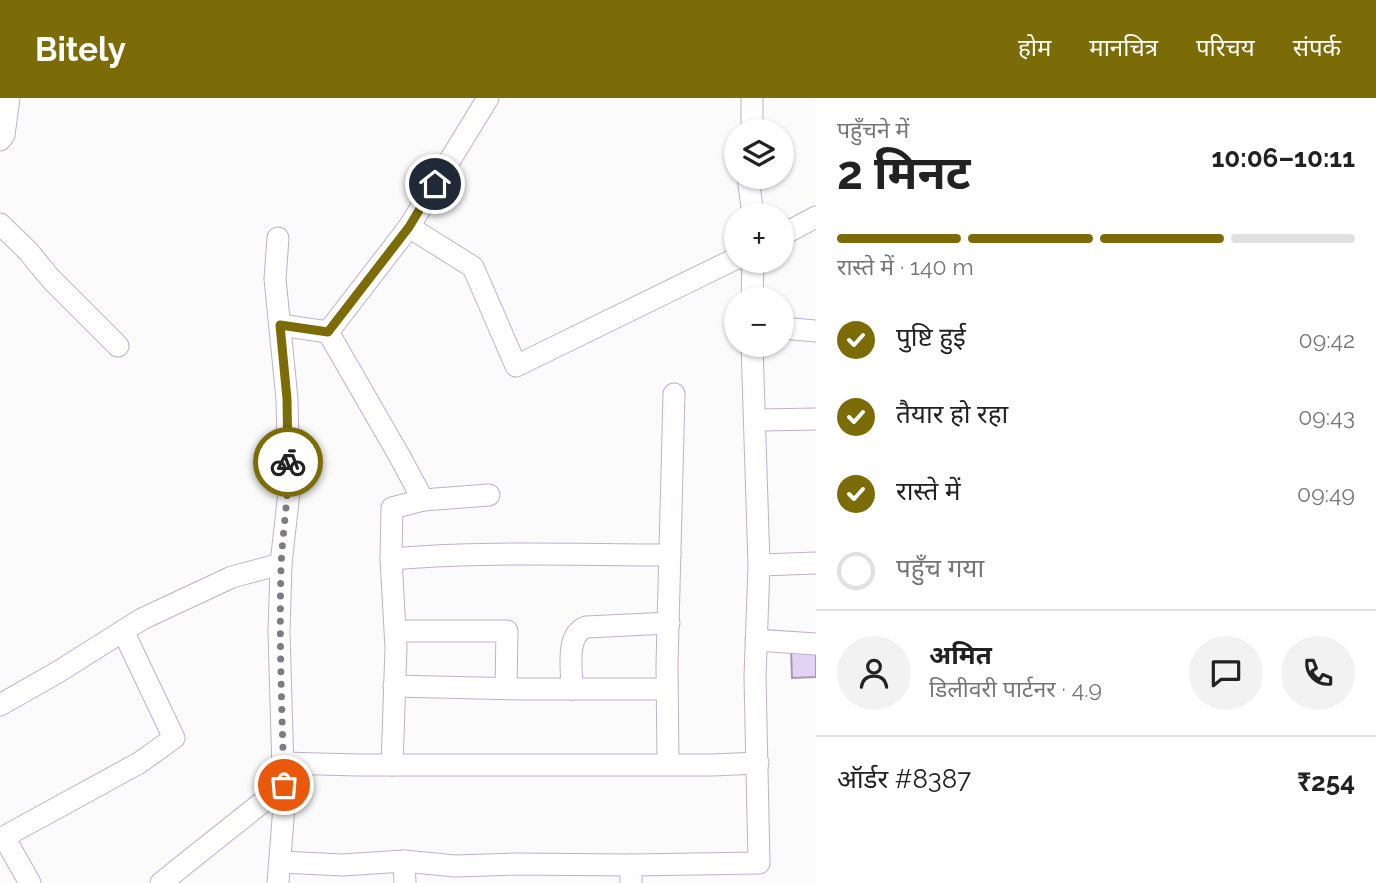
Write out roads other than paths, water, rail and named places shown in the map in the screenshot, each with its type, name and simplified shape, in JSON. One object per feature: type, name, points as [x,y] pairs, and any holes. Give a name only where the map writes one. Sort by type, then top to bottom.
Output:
[{"type":"street","points":[[0,140],[4,135],[9,98]]},
{"type":"street","points":[[328,332],[409,227],[488,98]]},
{"type":"street","points":[[751,98],[752,119]]},
{"type":"street","points":[[794,228],[816,217]]},
{"type":"street","points":[[0,224],[118,346]]},
{"type":"street","points":[[409,227],[473,267],[516,366],[724,264]]},
{"type":"street","points":[[278,238],[275,279],[287,399],[289,492],[281,564],[279,632],[284,785],[279,873],[343,864],[404,861],[455,866],[515,864],[631,874],[759,873],[756,640],[759,565],[752,357]]},
{"type":"street","points":[[280,325],[328,332]]},
{"type":"street","points":[[794,329],[816,331]]},
{"type":"street","points":[[328,332],[423,500]]},
{"type":"street","points":[[668,764],[667,689],[674,394]]},
{"type":"street","points":[[755,420],[816,419]]},
{"type":"street","points":[[392,765],[396,631],[391,559],[393,508],[423,500],[489,495]]},
{"type":"street","points":[[391,559],[431,555],[670,555]]},
{"type":"street","points":[[759,565],[816,563]]},
{"type":"street","points":[[0,705],[142,619],[232,577],[281,564]]},
{"type":"street","points":[[572,689],[573,640],[578,630],[586,626],[669,623]]},
{"type":"street","points":[[30,883],[2,838],[139,763],[174,738],[123,631]]},
{"type":"street","points":[[396,631],[506,632],[506,688]]},
{"type":"street","points":[[756,640],[816,644]]},
{"type":"street","points":[[394,686],[667,689]]},
{"type":"street","points":[[283,763],[758,763]]},
{"type":"street","points":[[161,883],[284,785]]},
{"type":"street","points":[[404,861],[405,883]]}]
